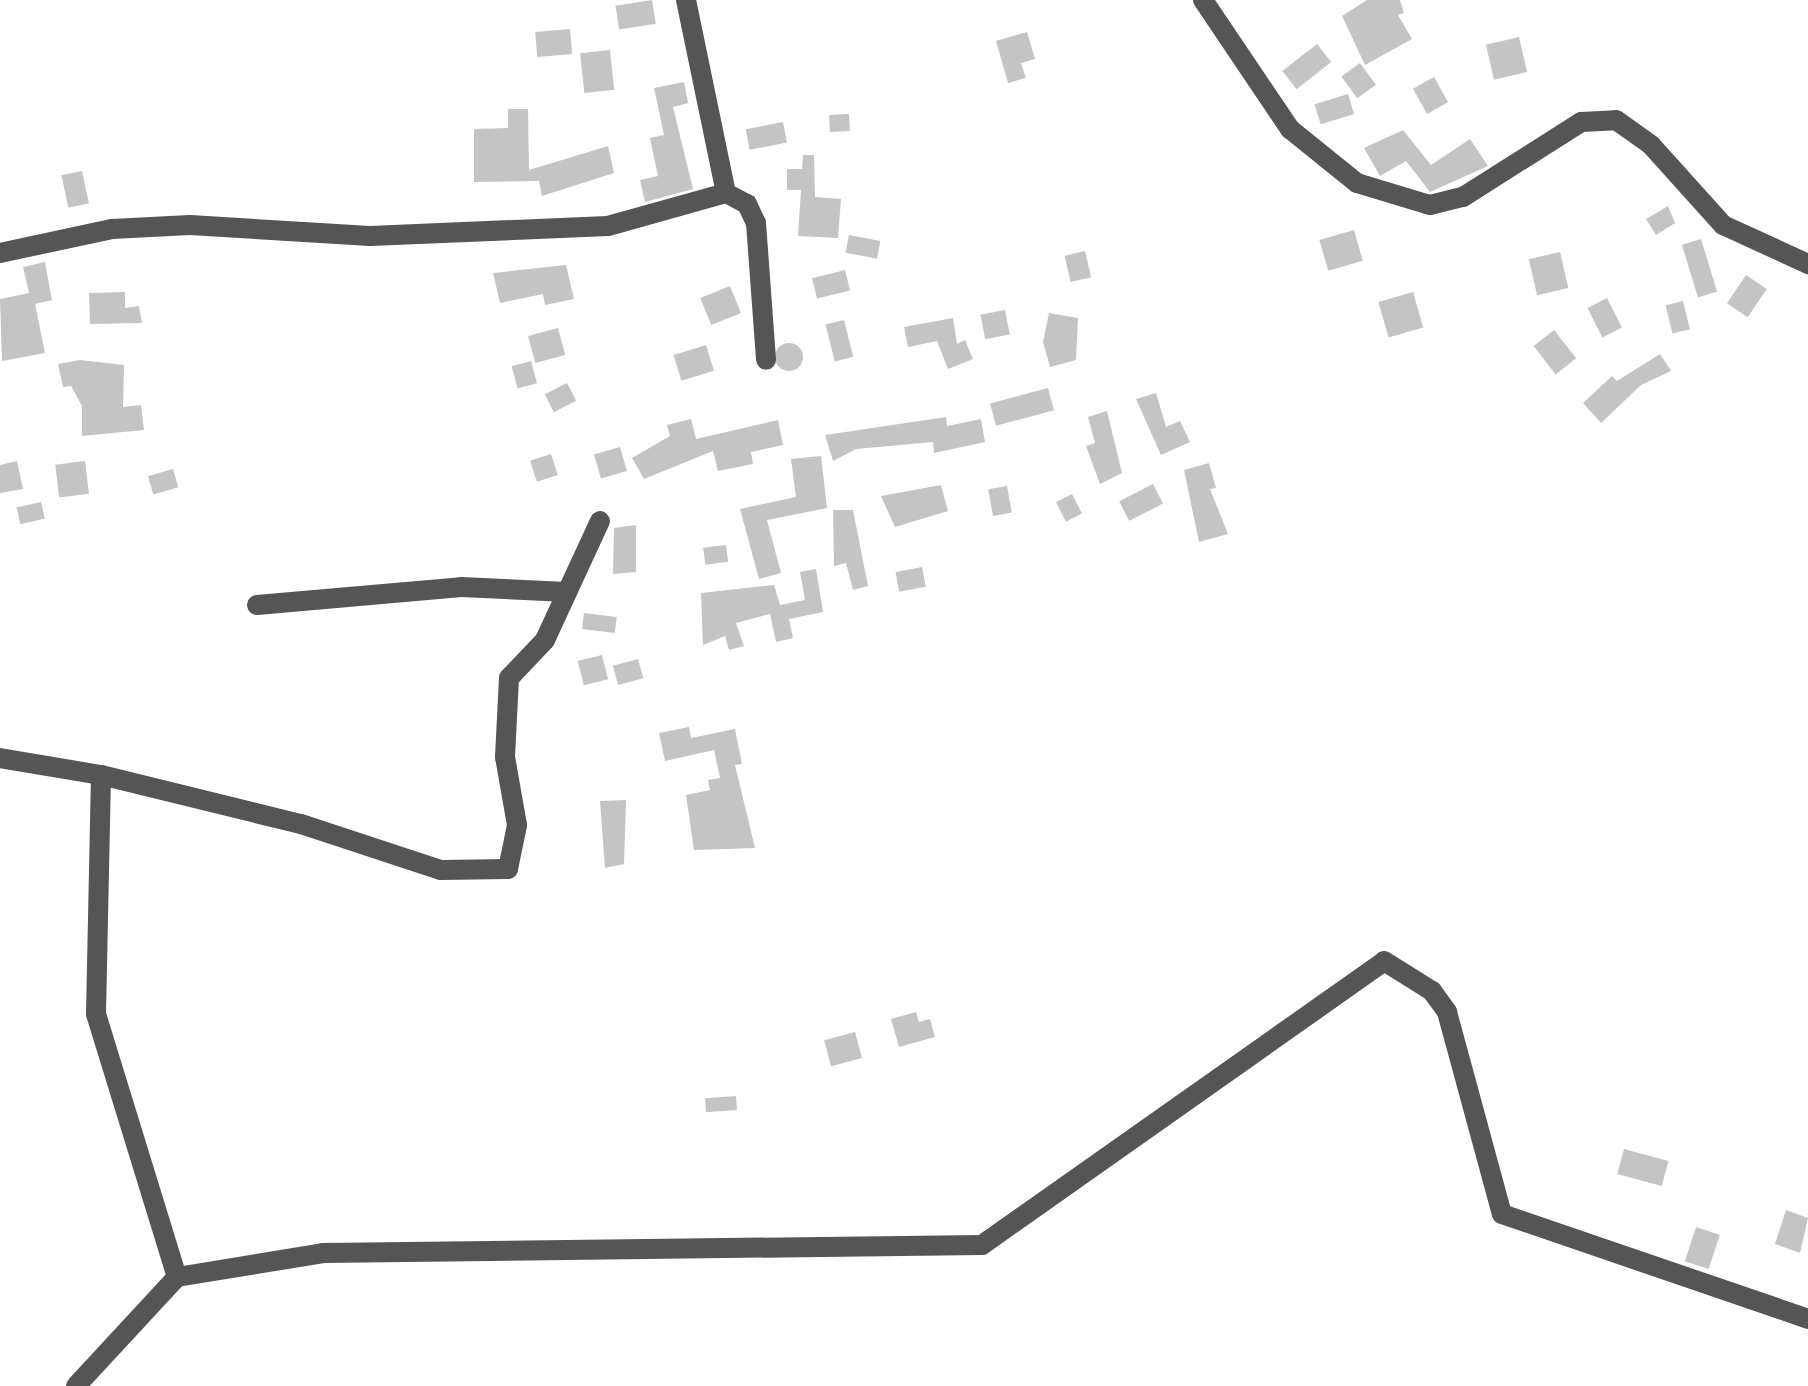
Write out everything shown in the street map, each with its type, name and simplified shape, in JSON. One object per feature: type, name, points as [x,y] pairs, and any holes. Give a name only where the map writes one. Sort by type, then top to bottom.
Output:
[{"type":"street","points":[[686,0],[726,193]]},
{"type":"street","points":[[1203,0],[1290,129],[1357,183],[1430,205],[1463,197],[1581,122],[1616,120],[1651,145],[1723,225],[1808,264]]},
{"type":"street","points":[[0,253],[112,229],[190,225],[370,236],[608,226],[726,193],[747,204],[756,223],[766,360]]},
{"type":"street","points":[[0,758],[101,775],[301,824],[441,870],[508,869],[517,825],[505,757],[509,678],[545,640],[600,521]]},
{"type":"street","points":[[257,605],[461,587],[567,592]]},
{"type":"street","points":[[101,775],[96,1014],[177,1277]]},
{"type":"street","points":[[76,1386],[177,1277],[323,1253],[982,1245],[1384,961],[1432,991],[1447,1012],[1502,1214],[1808,1319]]},
{"type":"building","points":[[652,0],[656,24],[619,29],[615,6]]},
{"type":"building","points":[[1367,0],[1400,0],[1404,13],[1398,15],[1412,39],[1365,65],[1342,16]]},
{"type":"building","points":[[570,29],[572,54],[537,57],[535,32]]},
{"type":"building","points":[[1027,32],[1035,59],[1021,63],[1026,78],[1008,83],[996,41]]},
{"type":"building","points":[[1519,37],[1527,72],[1494,80],[1486,45]]},
{"type":"building","points":[[1317,44],[1331,62],[1296,89],[1282,71]]},
{"type":"building","points":[[610,50],[614,90],[584,93],[580,53]]},
{"type":"building","points":[[1360,63],[1376,85],[1357,98],[1341,77]]},
{"type":"building","points":[[1434,77],[1448,102],[1427,114],[1413,89]]},
{"type":"building","points":[[684,82],[688,103],[673,107],[693,189],[645,202],[640,180],[658,176],[650,138],[664,135],[654,88]]},
{"type":"building","points":[[1348,94],[1354,114],[1321,124],[1315,104]]},
{"type":"building","points":[[508,109],[528,109],[529,170],[608,146],[614,173],[542,196],[539,181],[474,182],[474,129],[508,128]]},
{"type":"building","points":[[849,114],[850,131],[830,132],[829,115]]},
{"type":"building","points":[[783,122],[787,143],[750,150],[746,129]]},
{"type":"building","points":[[1403,130],[1431,165],[1470,139],[1488,166],[1430,192],[1406,161],[1380,176],[1364,148]]},
{"type":"building","points":[[803,155],[814,155],[815,197],[841,199],[838,238],[798,236],[801,190],[787,190],[787,169],[802,169]]},
{"type":"building","points":[[82,171],[89,203],[68,208],[61,175]]},
{"type":"building","points":[[1668,206],[1675,223],[1656,235],[1646,219]]},
{"type":"building","points":[[1354,230],[1363,261],[1328,271],[1319,240]]},
{"type":"building","points":[[849,235],[880,241],[877,259],[846,253]]},
{"type":"building","points":[[1701,239],[1717,292],[1698,297],[1682,245]]},
{"type":"building","points":[[1085,251],[1091,277],[1071,282],[1065,256]]},
{"type":"building","points":[[1560,252],[1568,288],[1537,295],[1529,259]]},
{"type":"building","points":[[45,262],[52,300],[35,304],[45,353],[2,361],[0,299],[29,293],[23,267]]},
{"type":"building","points":[[566,265],[574,299],[545,305],[543,294],[500,303],[493,273]]},
{"type":"building","points":[[845,270],[850,290],[817,299],[812,278]]},
{"type":"building","points":[[1746,275],[1767,289],[1748,317],[1727,303]]},
{"type":"building","points":[[730,286],[741,313],[711,325],[700,298]]},
{"type":"building","points":[[125,292],[125,308],[139,306],[142,323],[90,324],[89,293]]},
{"type":"building","points":[[1413,292],[1423,328],[1389,337],[1378,302]]},
{"type":"building","points":[[1607,298],[1622,327],[1602,337],[1587,308]]},
{"type":"building","points":[[1683,301],[1690,329],[1673,333],[1666,305]]},
{"type":"building","points":[[1005,310],[1010,335],[985,339],[980,315]]},
{"type":"building","points":[[1049,313],[1078,318],[1076,360],[1050,367],[1043,342]]},
{"type":"building","points":[[953,318],[957,344],[965,340],[973,359],[948,369],[937,341],[908,347],[904,327]]},
{"type":"building","points":[[844,320],[853,357],[835,361],[826,325]]},
{"type":"building","points":[[558,328],[565,355],[535,363],[528,336]]},
{"type":"building","points":[[1554,330],[1576,358],[1556,374],[1534,346]]},
{"type":"building","points":[[789,343],[799,347],[803,357],[799,367],[789,371],[779,367],[775,357],[779,347]]},
{"type":"building","points":[[706,345],[714,371],[681,381],[673,355]]},
{"type":"building","points":[[1660,354],[1671,371],[1641,385],[1601,423],[1583,403],[1612,376],[1617,381]]},
{"type":"building","points":[[80,360],[124,365],[123,407],[141,405],[144,430],[82,436],[82,406],[71,386],[63,387],[58,364]]},
{"type":"building","points":[[531,361],[537,383],[518,388],[512,366]]},
{"type":"building","points":[[567,383],[576,401],[554,412],[545,394]]},
{"type":"building","points":[[1048,388],[1054,410],[996,426],[990,404]]},
{"type":"building","points":[[1156,393],[1166,427],[1180,421],[1190,442],[1161,455],[1136,399]]},
{"type":"building","points":[[1107,411],[1122,473],[1100,484],[1086,446],[1095,443],[1088,417]]},
{"type":"building","points":[[946,417],[947,426],[981,419],[985,442],[934,453],[933,442],[856,449],[833,461],[825,435]]},
{"type":"building","points":[[691,419],[696,439],[778,420],[783,445],[751,452],[753,464],[718,471],[713,451],[644,479],[632,458],[670,436],[667,425]]},
{"type":"building","points":[[620,447],[627,471],[601,478],[594,454]]},
{"type":"building","points":[[551,454],[558,475],[537,482],[530,461]]},
{"type":"building","points":[[821,456],[827,508],[767,520],[781,573],[759,579],[740,509],[796,497],[791,459]]},
{"type":"building","points":[[17,461],[23,489],[0,493],[0,465]]},
{"type":"building","points":[[85,461],[89,494],[59,497],[55,465]]},
{"type":"building","points":[[1209,463],[1216,488],[1210,489],[1228,534],[1199,542],[1184,470]]},
{"type":"building","points":[[173,469],[178,487],[153,494],[148,476]]},
{"type":"building","points":[[1153,484],[1163,504],[1129,521],[1119,501]]},
{"type":"building","points":[[941,485],[948,511],[895,527],[881,496]]},
{"type":"building","points":[[1007,486],[1012,513],[993,516],[988,489]]},
{"type":"building","points":[[1072,494],[1082,514],[1066,522],[1056,502]]},
{"type":"building","points":[[41,502],[45,519],[20,524],[17,508]]},
{"type":"building","points":[[833,510],[853,510],[868,586],[853,590],[846,563],[834,566]]},
{"type":"building","points":[[636,525],[636,572],[613,574],[614,528]]},
{"type":"building","points":[[726,545],[728,562],[705,565],[703,548]]},
{"type":"building","points":[[922,567],[926,587],[899,592],[895,572]]},
{"type":"building","points":[[816,569],[823,612],[789,619],[793,638],[776,642],[770,614],[736,623],[744,646],[729,650],[725,636],[703,645],[701,593],[774,585],[780,605],[805,600],[800,572]]},
{"type":"building","points":[[584,613],[617,617],[615,633],[582,629]]},
{"type":"building","points":[[602,655],[608,679],[584,685],[578,661]]},
{"type":"building","points":[[638,659],[643,678],[618,685],[613,666]]},
{"type":"building","points":[[689,727],[691,738],[735,729],[742,764],[735,765],[755,848],[694,850],[686,795],[710,790],[708,780],[720,778],[714,750],[665,761],[659,733]]},
{"type":"building","points":[[626,800],[624,864],[605,868],[600,801]]},
{"type":"building","points":[[916,1012],[919,1022],[930,1019],[935,1037],[899,1047],[891,1019]]},
{"type":"building","points":[[855,1032],[862,1058],[831,1066],[824,1040]]},
{"type":"building","points":[[736,1096],[737,1110],[706,1112],[705,1098]]},
{"type":"building","points":[[1624,1149],[1668,1161],[1662,1186],[1617,1174]]},
{"type":"building","points":[[1786,1210],[1808,1218],[1800,1253],[1775,1244]]},
{"type":"building","points":[[1696,1227],[1720,1235],[1709,1269],[1685,1261]]}]
